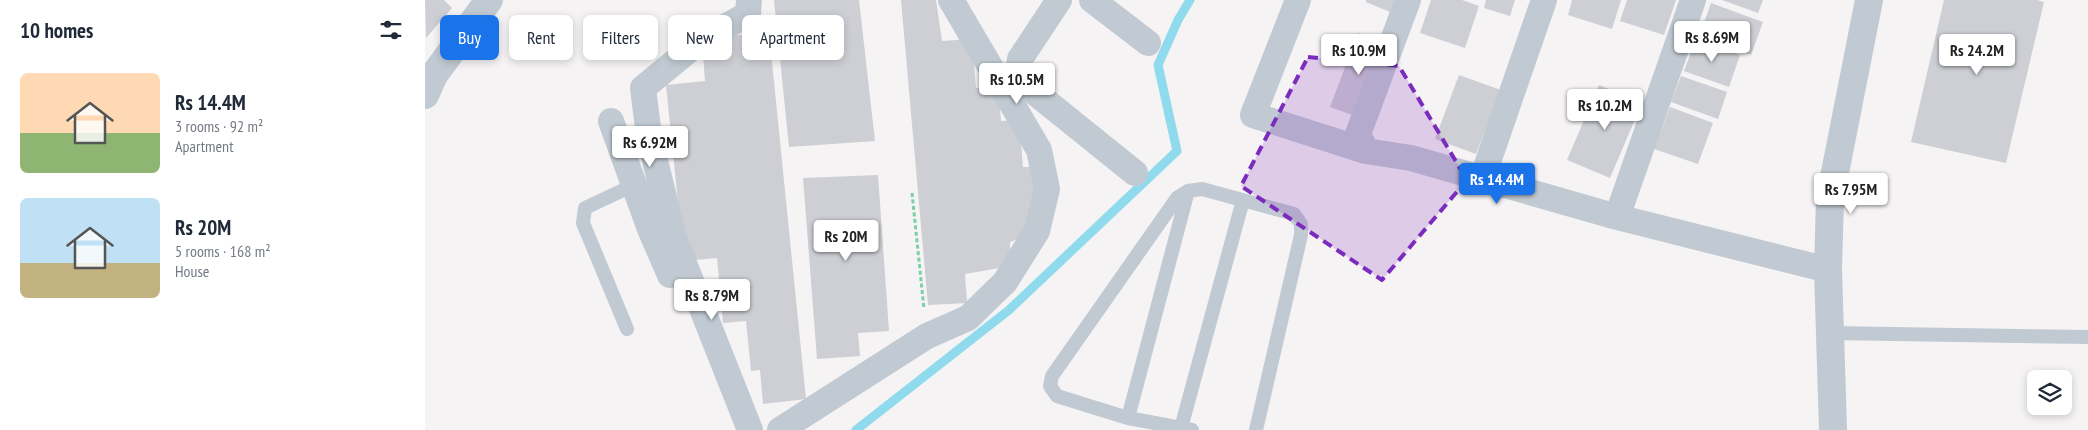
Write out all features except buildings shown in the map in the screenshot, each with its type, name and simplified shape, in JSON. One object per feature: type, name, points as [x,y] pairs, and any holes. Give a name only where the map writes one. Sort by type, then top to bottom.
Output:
[{"type":"street","points":[[425,95],[434,76],[489,0]]},
{"type":"street","points":[[749,0],[748,14],[701,41],[643,88],[660,226],[674,238],[750,430]]},
{"type":"street","points":[[779,430],[927,336],[968,318],[1005,282],[1037,231],[1047,188],[1039,150],[951,0]]},
{"type":"street","points":[[1059,0],[1020,59],[1019,72],[1033,91],[1135,172]]},
{"type":"street","points":[[1092,0],[1148,43]]},
{"type":"street","points":[[1298,0],[1253,115],[1365,151],[1411,158],[1617,217],[1827,270]]},
{"type":"street","points":[[1365,151],[1358,134],[1408,0]]},
{"type":"street","points":[[1482,179],[1544,0]]},
{"type":"street","points":[[1617,217],[1693,0]]},
{"type":"street","points":[[1833,430],[1831,333],[1827,270],[1830,198],[1869,0]]},
{"type":"street","points":[[611,121],[634,185],[660,226],[736,430]]},
{"type":"lane","points":[[627,329],[583,223],[585,208],[634,185]]},
{"type":"lane","points":[[1243,200],[1186,429],[1128,418],[1057,396],[1050,386],[1052,376],[1177,198],[1188,191],[1202,189],[1243,200],[1293,214],[1301,224],[1301,235],[1256,430]]},
{"type":"lane","points":[[1128,418],[1188,191]]},
{"type":"lane","points":[[1831,333],[2088,337]]},
{"type":"path","points":[[912,193],[927,336]]},
{"type":"highlighted area","points":[[1308,57],[1399,66],[1467,180],[1382,280],[1241,186]]},
{"type":"waterway","points":[[856,430],[1009,310],[1177,151],[1158,65],[1178,20],[1190,0]]}]
